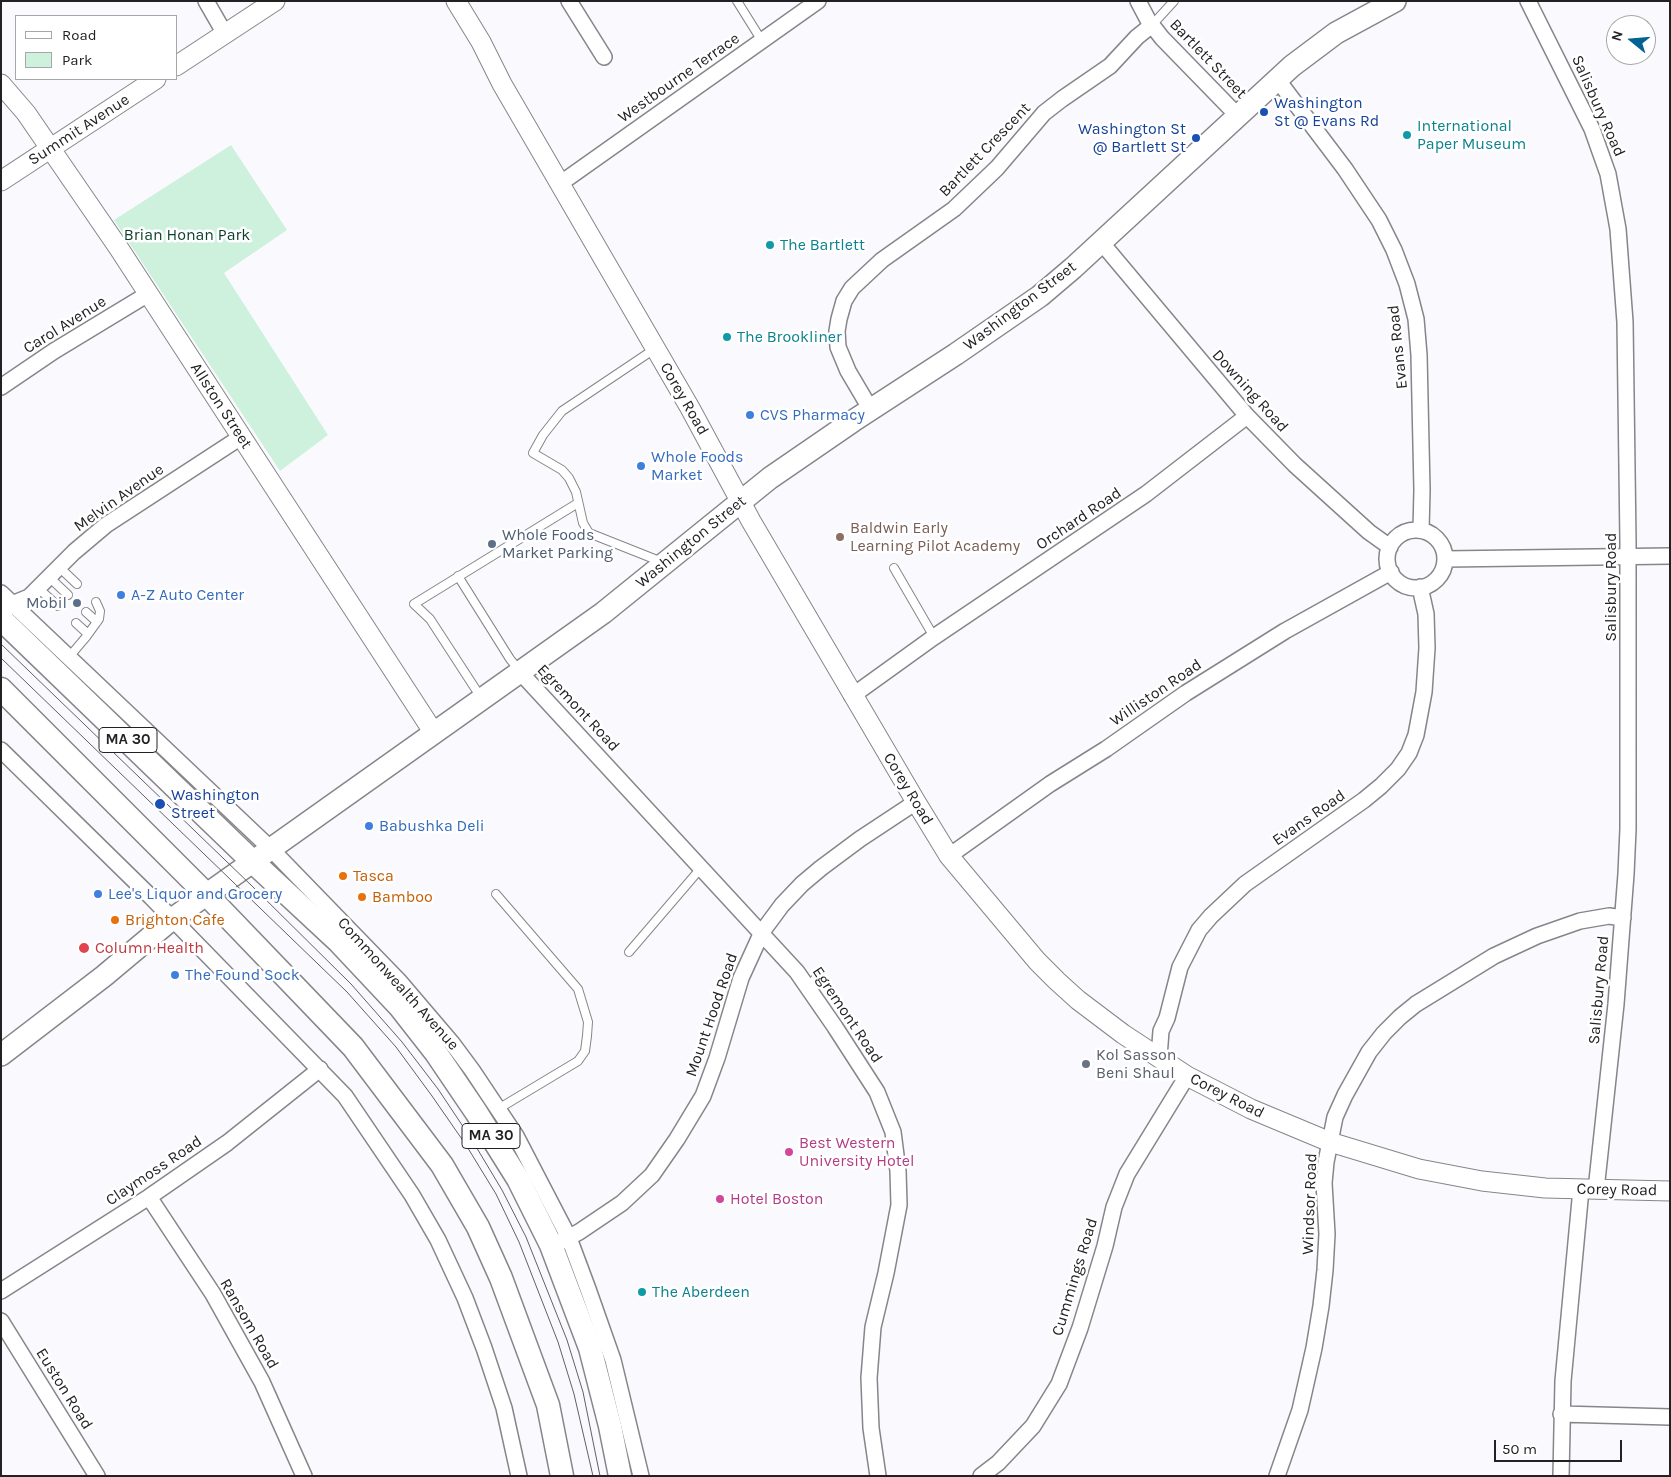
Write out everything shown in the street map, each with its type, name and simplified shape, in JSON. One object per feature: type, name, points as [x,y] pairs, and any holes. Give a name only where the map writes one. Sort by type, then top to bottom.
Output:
[{"type":"main road","name":"Washington Street","points":[[1,1055],[206,894],[603,613],[770,478],[1032,301],[1058,281],[1101,242],[1277,78],[1336,33],[1395,1]]},
{"type":"main road","name":"Commonwealth Avenue","points":[[4,607],[262,855],[338,941],[400,1007],[444,1048],[476,1112],[560,1242],[590,1348],[608,1382],[620,1476]]},
{"type":"main road","points":[[1,689],[206,894],[353,1047],[442,1165],[478,1227],[501,1278],[548,1405],[562,1476]]},
{"type":"street","points":[[206,1],[225,34]]},
{"type":"street","points":[[178,65],[275,1]]},
{"type":"street","name":"Corey Road","points":[[456,1],[481,42],[502,84],[656,348],[740,501],[852,696],[949,856],[1037,961],[1057,981],[1101,1017],[1187,1076],[1251,1109],[1330,1142],[1419,1169],[1512,1185],[1589,1190],[1670,1191]]},
{"type":"street","points":[[570,1],[604,57]]},
{"type":"street","name":"Westbourne Terrace","points":[[560,183],[818,1]]},
{"type":"street","name":"Bartlett Street","points":[[1138,1],[1152,26],[1168,45],[1237,115]]},
{"type":"street","name":"Salisbury Road","points":[[1528,1],[1592,129],[1608,174],[1618,229],[1625,322],[1629,790],[1626,874],[1616,1004],[1562,1381],[1561,1476]]},
{"type":"street","name":"Bartlett Crescent","points":[[871,410],[848,371],[838,347],[837,331],[839,319],[844,301],[852,288],[882,260],[954,209],[996,168],[1044,113],[1110,66],[1137,37],[1152,26]]},
{"type":"street","name":"Evans Road","points":[[1277,78],[1345,169],[1378,220],[1394,250],[1407,284],[1416,319],[1419,355],[1421,530]]},
{"type":"street","name":"Summit Avenue","points":[[1,181],[154,80]]},
{"type":"street","name":"Allston Street","points":[[1,84],[26,113],[148,294],[434,733]]},
{"type":"street","name":"Downing Road","points":[[1101,242],[1247,416],[1295,465],[1369,532],[1390,547]]},
{"type":"street","name":"Carol Avenue","points":[[1,387],[54,351],[148,294]]},
{"type":"street","name":"Orchard Road","points":[[852,696],[934,637],[1146,494],[1247,416]]},
{"type":"street","name":"Melvin Avenue","points":[[4,607],[29,597],[88,539],[112,520],[241,437]]},
{"type":"street","points":[[1421,530],[1438,540],[1443,549],[1445,559],[1440,575],[1431,583],[1420,587],[1403,584],[1391,572],[1388,560],[1390,547],[1393,542],[1402,534],[1421,530]]},
{"type":"street","points":[[1445,559],[1670,556]]},
{"type":"street","name":"Williston Road","points":[[949,856],[1050,784],[1106,749],[1186,693],[1285,631],[1391,572]]},
{"type":"street","name":"Evans Road","points":[[1159,1057],[1161,1031],[1167,1018],[1180,967],[1199,930],[1245,884],[1370,796],[1398,769],[1409,753],[1416,736],[1424,692],[1427,648],[1426,614],[1420,587]]},
{"type":"street","name":"Commonwealth Avenue","points":[[4,607],[69,658],[86,687]]},
{"type":"street","name":"Egremont Road","points":[[520,672],[797,972],[811,982],[835,1027],[877,1092],[894,1123],[893,1132],[898,1170],[899,1205],[873,1327],[869,1378],[871,1428],[878,1476]]},
{"type":"street","points":[[1,750],[172,919],[345,1096],[412,1195],[438,1240],[465,1298],[504,1408],[519,1476]]},
{"type":"street","name":"Mount Hood Road","points":[[560,1242],[622,1203],[652,1175],[678,1139],[703,1096],[717,1058],[741,978],[762,932],[782,905],[802,884],[860,839],[916,802]]},
{"type":"street","name":"Windsor Road","points":[[1276,1476],[1300,1410],[1321,1306],[1327,1234],[1324,1183],[1330,1142],[1336,1117],[1345,1095],[1369,1052],[1395,1022],[1416,1004],[1494,956],[1537,936],[1580,921],[1609,916],[1623,918]]},
{"type":"street","name":"Commonwealth Avenue","points":[[444,1048],[498,1109],[516,1136],[560,1242]]},
{"type":"street","name":"Claymoss Road","points":[[1,1291],[150,1197],[226,1143],[320,1069]]},
{"type":"street","name":"Cummings Road","points":[[981,1476],[998,1462],[1033,1426],[1059,1384],[1080,1328],[1114,1207],[1127,1174],[1187,1076]]},
{"type":"street","name":"Ransom Road","points":[[150,1197],[213,1294],[262,1382],[304,1476]]},
{"type":"street","name":"Euston Road","points":[[1,1321],[97,1476]]},
{"type":"street","name":"Commonwealth Avenue","points":[[608,1382],[641,1476]]},
{"type":"street","points":[[1561,1414],[1670,1417]]},
{"type":"lane","points":[[737,1],[762,41]]},
{"type":"lane","points":[[1152,26],[1174,1]]},
{"type":"lane","points":[[656,348],[562,411],[546,430],[533,453],[565,472],[573,485],[583,523],[589,533],[666,564]]},
{"type":"lane","points":[[482,699],[430,619],[414,604],[578,503]]},
{"type":"lane","points":[[894,568],[934,637]]},
{"type":"lane","points":[[458,576],[520,672]]},
{"type":"lane","points":[[49,577],[78,584]]},
{"type":"lane","points":[[49,577],[68,595]]},
{"type":"lane","points":[[49,577],[58,606]]},
{"type":"lane","points":[[69,658],[97,622],[100,611],[96,602]]},
{"type":"lane","points":[[86,612],[97,622]]},
{"type":"lane","points":[[76,623],[88,634]]},
{"type":"lane","points":[[629,952],[701,868]]},
{"type":"lane","points":[[496,894],[578,989],[588,1022],[584,1051],[578,1061],[498,1109]]},
{"type":"green space","name":"Brian Honan Park","points":[[231,145],[287,230],[224,273],[328,435],[280,471],[114,220]]},
{"type":"tram line","points":[[1,644],[351,984],[402,1042],[438,1089],[502,1190],[526,1237],[567,1340],[583,1392],[600,1476]]},
{"type":"tram line","points":[[1,658],[347,992],[396,1047],[432,1096],[466,1145],[496,1194],[519,1242],[558,1342],[574,1394],[593,1476]]},
{"type":"place","name":"Washington St @ Evans Rd","points":[[1264,112]]},
{"type":"place","name":"International Paper Museum","points":[[1407,135]]},
{"type":"place","name":"Washington St @ Bartlett St","points":[[1196,138]]},
{"type":"place","name":"The Bartlett","points":[[770,245]]},
{"type":"place","name":"The Brookliner","points":[[727,337]]},
{"type":"place","name":"CVS Pharmacy","points":[[750,415]]},
{"type":"place","name":"Whole Foods Market","points":[[641,466]]},
{"type":"place","name":"Baldwin Early Learning Pilot Academy","points":[[840,537]]},
{"type":"place","name":"Whole Foods Market Parking","points":[[492,544]]},
{"type":"place","name":"A-Z Auto Center","points":[[121,595]]},
{"type":"place","name":"Mobil","points":[[77,603]]},
{"type":"place","name":"Washington Street","points":[[160,804]]},
{"type":"place","name":"Babushka Deli","points":[[369,826]]},
{"type":"place","name":"Tasca","points":[[343,876]]},
{"type":"place","name":"Lee's Liquor and Grocery","points":[[98,894]]},
{"type":"place","name":"Bamboo","points":[[362,897]]},
{"type":"place","name":"Brighton Cafe","points":[[115,920]]},
{"type":"place","name":"Column Health","points":[[84,948]]},
{"type":"place","name":"The Found Sock","points":[[175,975]]},
{"type":"place","name":"Kol Sasson Beni Shaul","points":[[1086,1064]]},
{"type":"place","name":"Best Western University Hotel","points":[[789,1152]]},
{"type":"place","name":"Hotel Boston","points":[[720,1199]]},
{"type":"place","name":"The Aberdeen","points":[[642,1292]]}]
